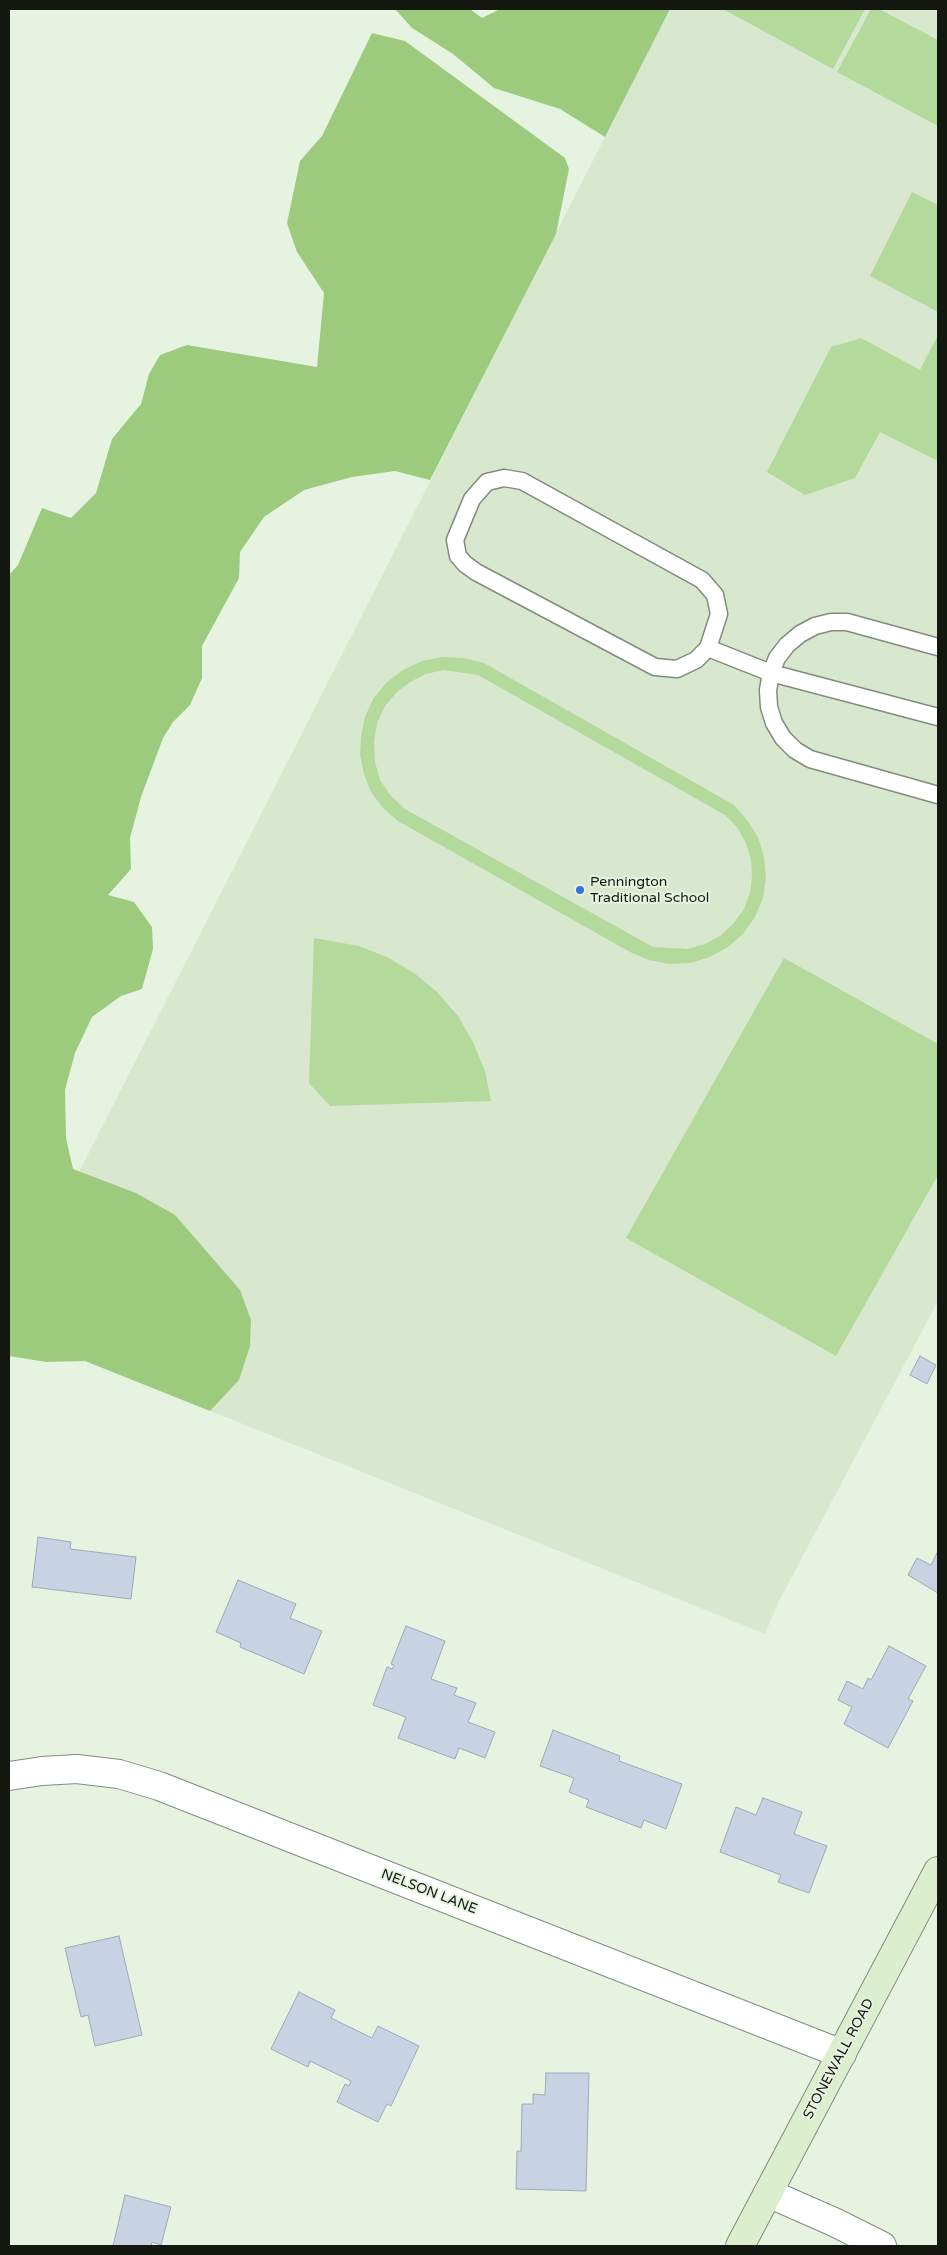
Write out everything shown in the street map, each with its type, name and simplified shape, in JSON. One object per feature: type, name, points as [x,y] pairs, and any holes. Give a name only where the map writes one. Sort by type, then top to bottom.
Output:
[{"type":"street","name":"NELSON LANE","points":[[9,1776],[42,1771],[77,1769],[119,1774],[159,1786],[842,2054]]},
{"type":"street","name":"STONEWALL ROAD","points":[[740,2246],[938,1871]]},
{"type":"street","points":[[768,2193],[882,2246]]},
{"type":"lane","points":[[504,478],[522,481],[702,580],[715,595],[719,614],[708,648],[696,660],[677,670],[655,668],[476,572],[458,556],[455,540],[472,499],[487,482],[504,478]]},
{"type":"lane","points":[[938,647],[847,622],[831,622],[814,626],[787,644],[777,658],[771,673],[768,690],[769,707],[774,723],[783,738],[795,750],[810,759],[938,795]]},
{"type":"lane","points":[[708,648],[771,673],[938,717]]},
{"type":"shaded area","name":"Pennington Traditional School","points":[[670,9],[938,9],[938,1301],[778,1603],[765,1634],[9,1330],[9,1310]]},
{"type":"green space","points":[[395,9],[470,9],[482,18],[500,9],[670,9],[605,137],[560,109],[494,88],[453,54],[412,28]]},
{"type":"green space","points":[[723,9],[865,9],[833,69]]},
{"type":"green space","points":[[871,9],[879,9],[938,40],[938,126],[837,72]]},
{"type":"green space","points":[[372,33],[405,41],[565,158],[569,169],[556,234],[430,480],[395,471],[352,477],[304,490],[264,517],[240,552],[239,578],[202,646],[202,678],[190,705],[173,722],[163,738],[141,797],[130,838],[131,869],[108,895],[134,902],[152,927],[153,949],[142,989],[121,996],[92,1017],[75,1053],[65,1090],[66,1138],[73,1169],[136,1193],[175,1215],[240,1290],[251,1320],[250,1346],[239,1380],[210,1411],[85,1361],[46,1362],[9,1356],[9,575],[18,565],[42,508],[71,518],[96,493],[112,439],[141,404],[149,374],[160,355],[187,345],[317,367],[324,293],[297,252],[287,223],[300,161],[322,136]]},
{"type":"green space","points":[[912,192],[938,205],[938,312],[870,276]]},
{"type":"green space","points":[[938,335],[938,461],[880,432],[855,478],[805,495],[767,472],[831,347],[861,338],[920,370]]},
{"type":"green space","points":[[442,657],[464,658],[484,663],[734,805],[758,837],[764,857],[766,878],[763,898],[755,917],[743,934],[728,947],[710,957],[690,963],[669,964],[649,960],[630,952],[398,821],[383,808],[371,792],[364,774],[360,755],[361,736],[365,717],[373,699],[386,683],[403,670],[422,661]],"holes":[[[443,670],[478,675],[725,815],[737,827],[746,843],[751,859],[750,893],[744,909],[733,924],[720,936],[705,944],[688,949],[653,947],[405,809],[391,796],[380,780],[375,762],[374,742],[377,723],[385,706],[397,692],[410,682],[426,674]]]},
{"type":"green space","points":[[314,938],[359,946],[387,957],[414,973],[437,992],[458,1016],[473,1042],[485,1071],[491,1101],[330,1106],[309,1083]]},
{"type":"green space","points":[[784,958],[938,1044],[938,1175],[836,1356],[626,1238]]},
{"type":"building","points":[[920,1356],[936,1365],[927,1384],[910,1375]]},
{"type":"building","points":[[38,1537],[71,1542],[70,1549],[136,1557],[131,1599],[32,1587]]},
{"type":"building","points":[[938,1551],[938,1593],[908,1575],[917,1558],[931,1565]]},
{"type":"building","points":[[238,1580],[296,1604],[290,1618],[322,1631],[304,1674],[240,1647],[241,1643],[216,1632]]},
{"type":"building","points":[[406,1626],[445,1641],[431,1679],[457,1688],[454,1695],[476,1703],[468,1722],[495,1732],[485,1758],[459,1748],[455,1759],[398,1738],[406,1717],[373,1705],[387,1667],[392,1669],[394,1665],[391,1664]]},
{"type":"building","points":[[889,1646],[926,1666],[908,1699],[913,1701],[888,1748],[844,1724],[852,1707],[838,1700],[847,1681],[863,1689],[868,1678],[871,1680]]},
{"type":"building","points":[[553,1730],[620,1756],[619,1761],[682,1784],[666,1829],[644,1820],[641,1828],[586,1807],[589,1800],[569,1792],[574,1778],[540,1766]]},
{"type":"building","points":[[763,1798],[802,1812],[794,1834],[827,1846],[809,1893],[778,1882],[781,1875],[720,1852],[736,1807],[756,1815]]},
{"type":"building","points":[[119,1936],[142,2035],[95,2046],[88,2015],[81,2017],[65,1948]]},
{"type":"building","points":[[299,1992],[335,2010],[331,2018],[372,2038],[378,2026],[419,2046],[391,2106],[387,2104],[378,2122],[337,2102],[345,2084],[349,2086],[351,2081],[310,2061],[308,2067],[271,2049]]},
{"type":"building","points":[[546,2073],[589,2073],[586,2191],[516,2189],[517,2151],[521,2151],[522,2104],[533,2104],[533,2094],[545,2095]]},
{"type":"building","points":[[125,2195],[171,2207],[161,2245],[152,2242],[151,2246],[113,2246]]},
{"type":"place","name":"Pennington Traditional School","points":[[580,890]]}]
